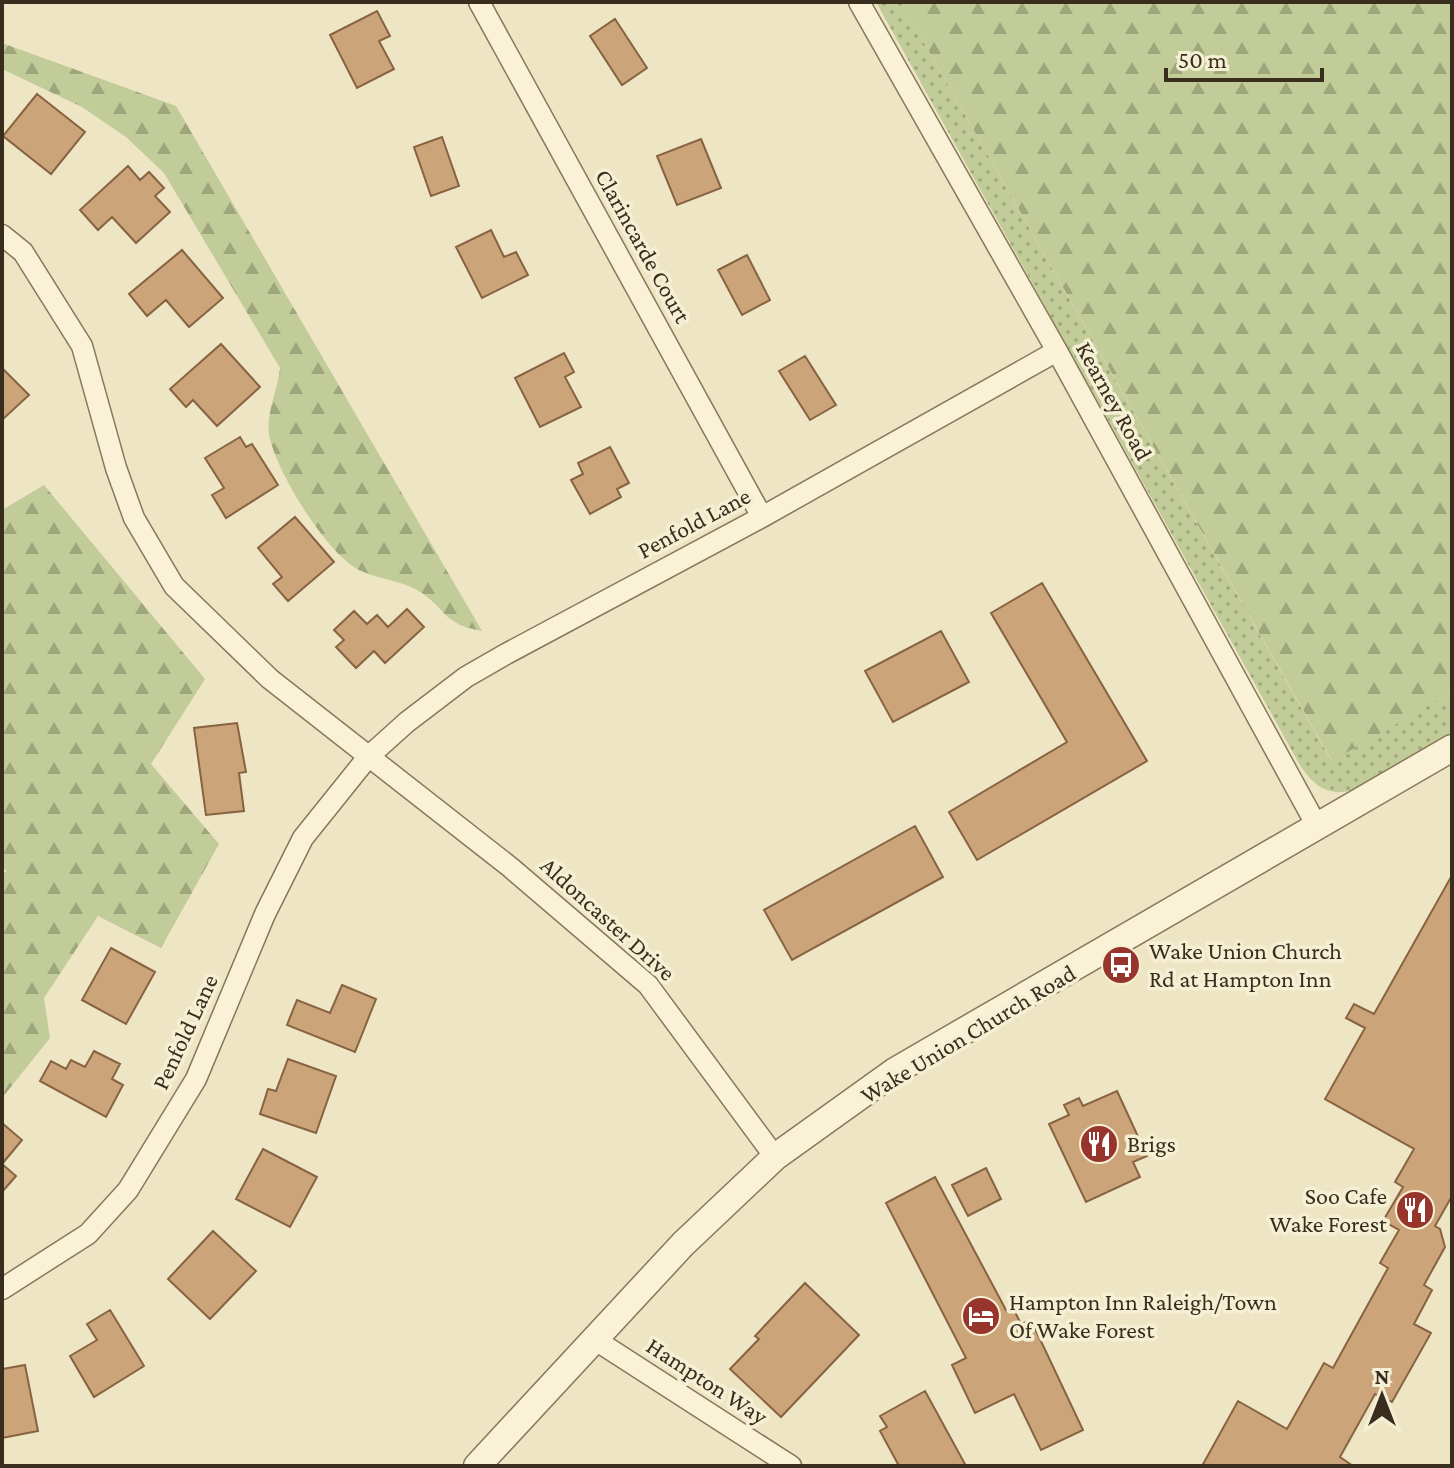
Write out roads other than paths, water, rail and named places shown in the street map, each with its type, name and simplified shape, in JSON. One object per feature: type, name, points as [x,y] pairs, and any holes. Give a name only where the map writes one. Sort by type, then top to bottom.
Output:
[{"type":"street","name":"Clarincarde Court","points":[[479,2],[762,517]]},
{"type":"street","name":"Kearney Road","points":[[859,2],[1057,351],[1318,828]]},
{"type":"street","points":[[2,235],[23,252],[82,346],[116,468],[134,518],[174,586],[202,618],[270,679],[368,757]]},
{"type":"street","name":"Penfold Lane","points":[[2,1289],[88,1234],[128,1190],[196,1079],[265,914],[303,838],[368,757],[407,722],[466,677],[762,517],[1057,351]]},
{"type":"street","name":"Wake Union Church Road","points":[[477,1466],[683,1244],[775,1157],[895,1071],[1452,748]]},
{"type":"street","name":"Aldoncaster Drive","points":[[368,757],[510,867],[648,985],[775,1157]]},
{"type":"street","name":"Hampton Way","points":[[594,1339],[791,1466]]},
{"type":"place","name":"Wake Union Church Rd at Hampton Inn","points":[[1121,965]]},
{"type":"place","name":"Brigs","points":[[1099,1144]]},
{"type":"place","name":"Soo Cafe Wake Forest","points":[[1415,1210]]},
{"type":"place","name":"Hampton Inn Raleigh/Town Of Wake Forest","points":[[981,1316]]}]
